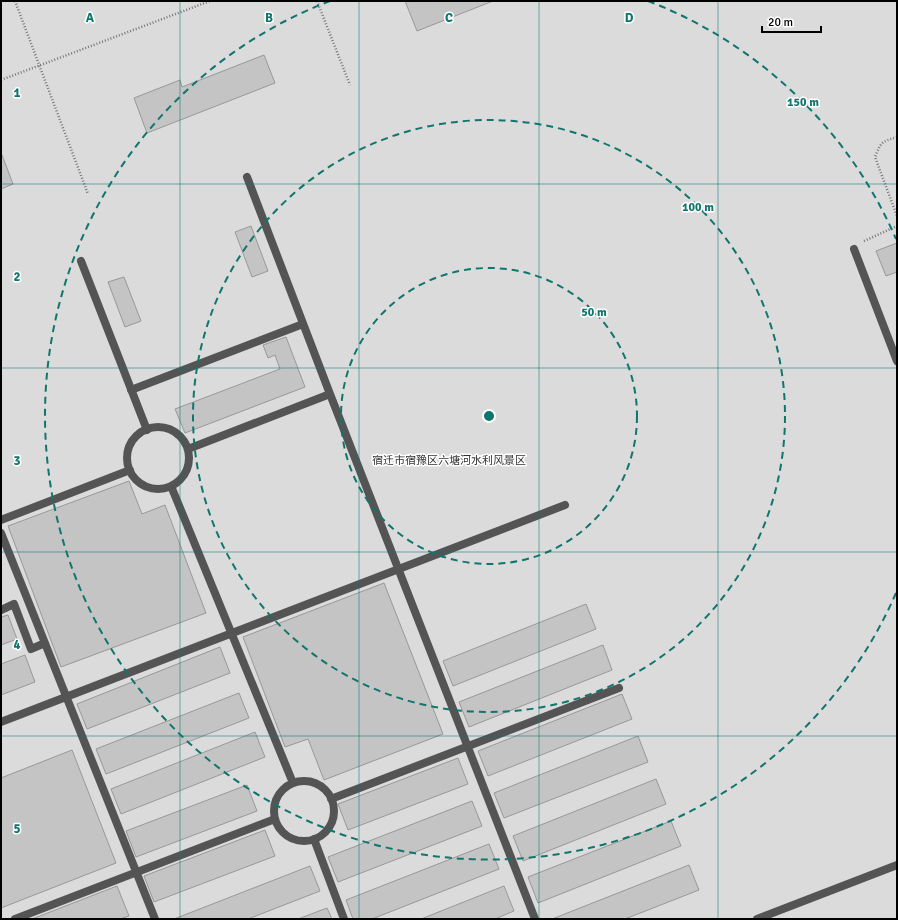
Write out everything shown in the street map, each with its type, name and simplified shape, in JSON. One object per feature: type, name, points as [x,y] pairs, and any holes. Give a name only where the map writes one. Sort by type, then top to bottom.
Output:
[{"type":"street","points":[[247,177],[535,919]]},
{"type":"street","points":[[854,249],[897,360]]},
{"type":"street","points":[[81,261],[147,430]]},
{"type":"street","points":[[131,390],[303,324]]},
{"type":"street","points":[[188,449],[330,394]]},
{"type":"street","points":[[157,427],[168,429],[177,434],[185,442],[188,449],[189,462],[186,472],[180,481],[171,486],[162,489],[152,489],[135,479],[130,470],[128,451],[132,442],[139,434],[147,430],[157,427]]},
{"type":"street","points":[[1,520],[130,470]]},
{"type":"street","points":[[171,486],[294,783]]},
{"type":"street","points":[[1,722],[565,505]]},
{"type":"street","points":[[1,533],[155,919]]},
{"type":"street","points":[[1,610],[14,604],[31,649],[45,643]]},
{"type":"street","points":[[331,799],[619,688]]},
{"type":"street","points":[[303,781],[313,782],[322,787],[329,794],[331,799],[334,813],[331,823],[326,831],[314,839],[299,841],[290,838],[282,832],[277,824],[274,814],[274,804],[278,796],[285,788],[294,783],[303,781]]},
{"type":"street","points":[[15,919],[275,819]]},
{"type":"street","points":[[314,839],[344,919]]},
{"type":"street","points":[[757,919],[897,865]]},
{"type":"path","points":[[15,1],[88,194]]},
{"type":"path","points":[[1,80],[210,1]]},
{"type":"path","points":[[317,1],[350,85]]},
{"type":"path","points":[[897,136],[884,141],[879,146],[875,157],[897,216]]},
{"type":"path","points":[[854,249],[858,244],[897,226]]},
{"type":"green space","name":"宿迁市宿豫区六塘河水利风景区","points":[[1,1],[897,1],[897,919],[1,919]]},
{"type":"building","points":[[405,1],[493,1],[417,31]]},
{"type":"building","points":[[264,55],[275,83],[147,133],[134,98],[180,80],[182,87]]},
{"type":"building","points":[[2,155],[13,184],[1,189],[1,156]]},
{"type":"building","points":[[251,226],[268,271],[252,277],[235,232]]},
{"type":"building","points":[[897,243],[897,272],[886,276],[876,251]]},
{"type":"building","points":[[124,277],[141,321],[125,327],[108,282]]},
{"type":"building","points":[[286,337],[305,387],[185,433],[175,409],[280,369],[275,355],[268,358],[263,345]]},
{"type":"building","points":[[129,481],[142,514],[165,505],[206,613],[61,667],[8,526]]},
{"type":"building","points":[[384,583],[443,734],[324,780],[308,739],[285,747],[243,637]]},
{"type":"building","points":[[586,604],[596,629],[453,686],[443,661]]},
{"type":"building","points":[[8,615],[17,639],[1,645],[1,617]]},
{"type":"building","points":[[603,645],[612,670],[469,727],[459,702]]},
{"type":"building","points":[[220,647],[230,673],[87,729],[77,704]]},
{"type":"building","points":[[25,655],[35,682],[1,695],[1,664]]},
{"type":"building","points":[[239,693],[249,718],[106,774],[96,749]]},
{"type":"building","points":[[622,694],[632,719],[488,776],[478,751]]},
{"type":"building","points":[[255,732],[265,757],[121,814],[111,789]]},
{"type":"building","points":[[638,736],[648,762],[504,818],[494,793]]},
{"type":"building","points":[[72,750],[116,863],[1,908],[1,778]]},
{"type":"building","points":[[458,758],[468,784],[348,830],[338,804]]},
{"type":"building","points":[[656,779],[666,804],[523,861],[513,836]]},
{"type":"building","points":[[247,785],[257,811],[136,857],[126,831]]},
{"type":"building","points":[[472,801],[482,826],[338,882],[328,857]]},
{"type":"building","points":[[671,821],[681,846],[538,903],[528,877]]},
{"type":"building","points":[[265,830],[275,856],[154,902],[144,876]]},
{"type":"building","points":[[489,844],[499,869],[372,919],[353,919],[346,900]]},
{"type":"building","points":[[689,865],[699,890],[625,919],[552,919]]},
{"type":"building","points":[[310,866],[320,891],[248,919],[174,919]]},
{"type":"building","points":[[117,886],[129,916],[120,919],[32,919]]},
{"type":"building","points":[[504,886],[514,911],[495,919],[421,919]]},
{"type":"building","points":[[327,908],[332,919],[298,919]]}]
